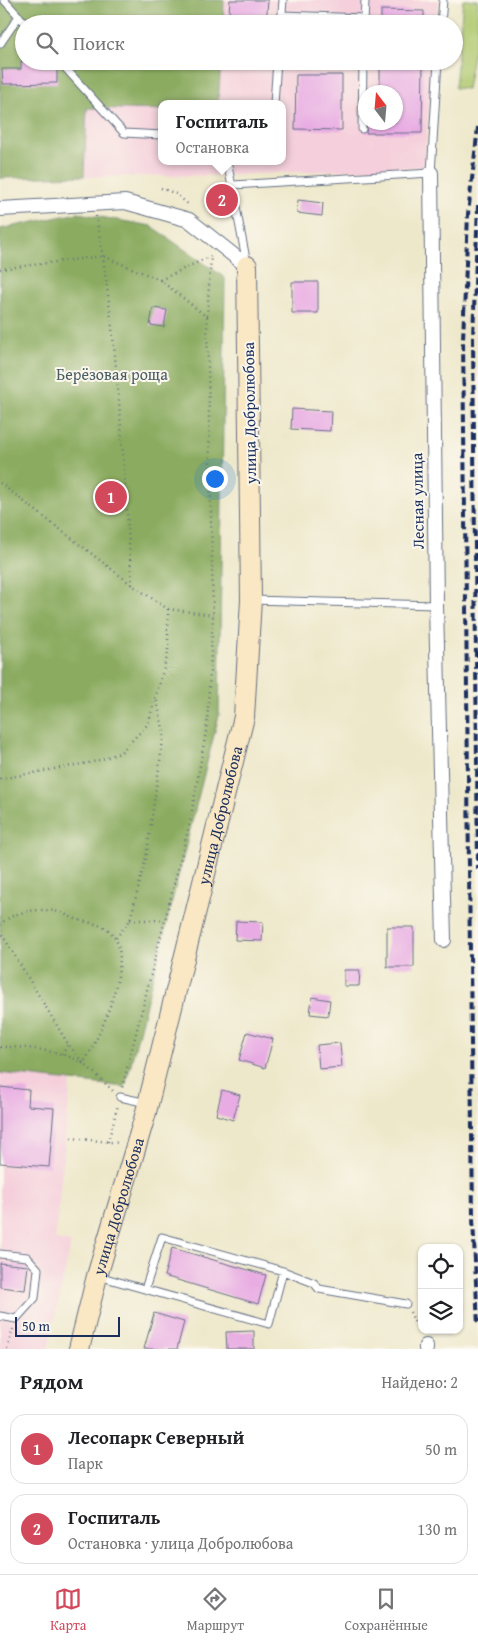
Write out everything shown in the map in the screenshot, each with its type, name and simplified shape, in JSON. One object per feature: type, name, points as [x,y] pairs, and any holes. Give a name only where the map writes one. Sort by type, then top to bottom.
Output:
[{"type":"street","name":"Лесная улица","points":[[431,173],[436,605],[444,940]]},
{"type":"street","points":[[0,209],[126,202],[190,220],[247,266]]},
{"type":"street","name":"улица Добролюбова","points":[[79,1349],[148,1103],[244,717],[251,600],[247,266]]},
{"type":"lane","points":[[4,0],[18,15]]},
{"type":"lane","points":[[282,15],[283,0]]},
{"type":"lane","points":[[364,15],[365,0]]},
{"type":"lane","points":[[442,15],[443,0]]},
{"type":"lane","points":[[0,44],[15,22]]},
{"type":"lane","points":[[67,70],[124,133],[158,135]]},
{"type":"lane","points":[[274,100],[277,70]]},
{"type":"lane","points":[[363,85],[364,70]]},
{"type":"lane","name":"Лесная улица","points":[[431,173],[437,70]]},
{"type":"lane","points":[[229,165],[247,266]]},
{"type":"lane","points":[[233,186],[431,173]]},
{"type":"lane","points":[[251,600],[436,605]]},
{"type":"lane","points":[[120,1097],[148,1103]]},
{"type":"lane","points":[[145,1290],[162,1237],[283,1271],[314,1283],[319,1289],[406,1304]]},
{"type":"lane","points":[[0,1254],[27,1257],[38,1269],[35,1298],[16,1319],[0,1316]]},
{"type":"lane","points":[[98,1276],[269,1324],[283,1271]]},
{"type":"path","points":[[93,204],[103,256],[117,375],[132,585]]},
{"type":"path","points":[[0,268],[103,256],[160,280],[207,317]]},
{"type":"path","points":[[108,1142],[190,822],[207,726],[213,614],[207,317],[211,256],[160,280]]},
{"type":"path","points":[[0,483],[132,585],[168,609],[213,614]]},
{"type":"path","points":[[0,779],[92,762],[120,753],[148,724],[168,653],[168,609]]},
{"type":"path","points":[[116,938],[130,920],[146,858],[164,733],[156,696]]},
{"type":"path","points":[[0,925],[5,919],[18,913],[54,911],[80,921],[103,926],[116,938],[120,950],[119,972],[105,1019],[92,1050],[83,1063]]},
{"type":"path","points":[[130,920],[165,920]]},
{"type":"path","points":[[0,931],[68,1044],[83,1063],[120,1097]]},
{"type":"path","points":[[62,1055],[68,1044]]},
{"type":"path","points":[[0,1047],[16,1046],[62,1055],[83,1063]]},
{"type":"path","points":[[71,1138],[136,1145]]},
{"type":"path","points":[[406,1304],[426,1348]]},
{"type":"path","points":[[7,1349],[16,1319]]},
{"type":"shaded area","points":[[0,0],[439,0],[437,15],[15,15],[15,70],[432,70],[424,167],[230,175],[0,178]]},
{"type":"shaded area","points":[[0,1073],[71,1080],[55,1240],[71,1243],[48,1349],[0,1349]]},
{"type":"green space","points":[[0,0],[224,0],[223,15],[15,15],[15,70],[220,70],[218,100],[158,100],[158,110],[87,108],[84,176],[0,178]]},
{"type":"green space","points":[[463,0],[478,0],[478,27],[467,89],[455,88],[457,70],[463,70]]},
{"type":"green space","name":"Берёзовая роща","points":[[78,213],[151,226],[225,278],[219,715],[125,1087],[0,1073],[0,229]]},
{"type":"building","points":[[230,0],[268,0],[267,15],[229,15]]},
{"type":"building","points":[[381,10],[424,11],[424,15],[381,15]]},
{"type":"building","points":[[2,69],[57,70],[57,83],[3,84]]},
{"type":"building","points":[[380,70],[423,70],[422,133],[366,133],[366,130],[403,130],[403,85],[380,85]]},
{"type":"building","points":[[296,75],[342,75],[342,130],[295,129]]},
{"type":"building","points":[[298,200],[323,203],[322,216],[297,213]]},
{"type":"building","points":[[292,282],[318,282],[318,313],[292,313]]},
{"type":"building","points":[[153,308],[167,310],[164,327],[150,325]]},
{"type":"building","points":[[292,409],[331,411],[330,431],[291,429]]},
{"type":"building","points":[[236,921],[263,922],[262,941],[235,940]]},
{"type":"building","points":[[387,927],[414,927],[414,967],[387,967]]},
{"type":"building","points":[[344,970],[360,970],[359,986],[344,986]]},
{"type":"building","points":[[312,997],[330,1000],[328,1016],[310,1014]]},
{"type":"building","points":[[247,1032],[273,1039],[265,1068],[239,1060]]},
{"type":"building","points":[[340,1043],[342,1067],[319,1069],[317,1045]]},
{"type":"building","points":[[0,1087],[29,1090],[28,1106],[54,1108],[49,1167],[0,1163]]},
{"type":"building","points":[[222,1090],[240,1095],[233,1120],[216,1115]]},
{"type":"building","points":[[172,1248],[266,1275],[258,1304],[164,1276]]},
{"type":"building","points":[[0,1263],[28,1266],[25,1290],[0,1287]]},
{"type":"building","points":[[154,1313],[184,1322],[177,1349],[144,1349]]},
{"type":"building","points":[[254,1331],[254,1349],[227,1349],[226,1332]]},
{"type":"railway","points":[[478,127],[468,214],[463,340],[473,1218],[478,1326]]},
{"type":"railway","points":[[478,205],[473,337],[478,869]]},
{"type":"place","name":"Госпиталь","points":[[222,200]]},
{"type":"place","name":"Лесопарк Северный","points":[[111,497]]}]
